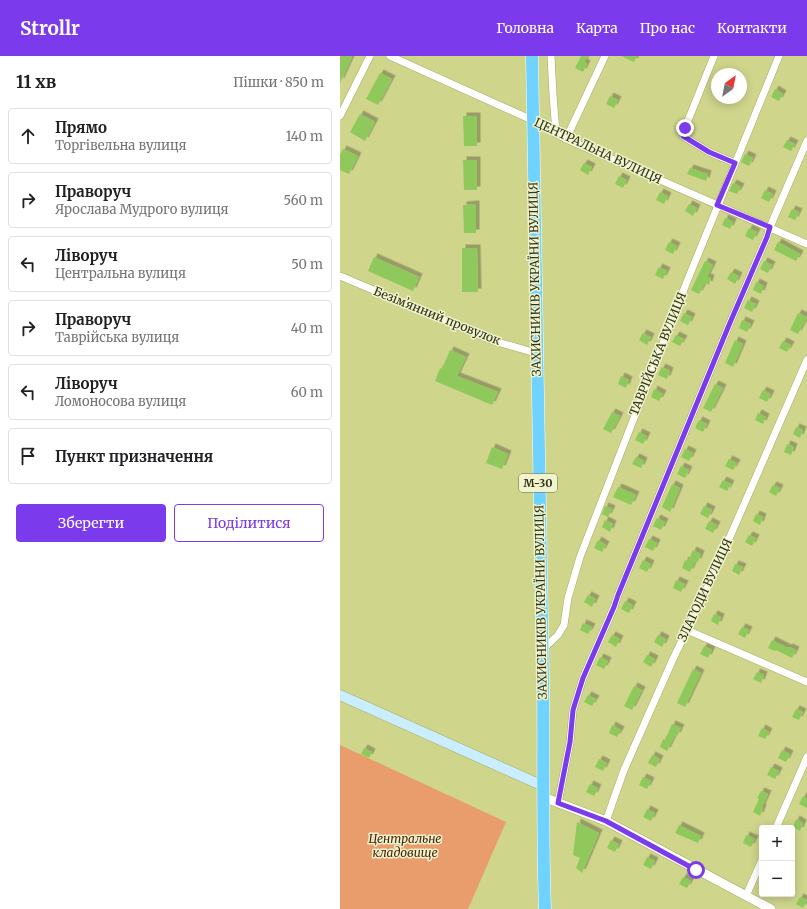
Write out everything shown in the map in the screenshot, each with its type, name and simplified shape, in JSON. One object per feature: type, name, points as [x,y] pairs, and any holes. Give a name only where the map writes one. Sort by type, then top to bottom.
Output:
[{"type":"highway","name":"ЗАХИСНИКІВ УКРАЇНИ ВУЛИЦЯ","points":[[532,56],[545,909]]},
{"type":"main road","points":[[340,695],[543,791]]},
{"type":"street","points":[[340,116],[370,56]]},
{"type":"street","name":"ЦЕНТРАЛЬНА ВУЛИЦЯ","points":[[390,56],[532,120],[566,139],[807,244]]},
{"type":"street","points":[[552,56],[552,94],[556,133]]},
{"type":"street","points":[[566,139],[605,56]]},
{"type":"street","points":[[714,56],[683,136],[709,152],[735,163]]},
{"type":"street","name":"ТАВРІЙСЬКА ВУЛИЦЯ","points":[[542,650],[558,635],[564,625],[568,598],[580,557],[642,393],[717,205],[779,56]]},
{"type":"street","points":[[558,803],[570,742],[573,710],[583,678],[614,607],[729,325],[807,141]]},
{"type":"street","name":"Безімʼянний провулок","points":[[340,276],[494,341],[536,353]]},
{"type":"street","name":"ЗЛАГОДИ ВУЛИЦЯ","points":[[606,821],[624,770],[673,659],[712,578],[807,360]]},
{"type":"street","points":[[687,630],[807,682]]},
{"type":"street","points":[[777,825],[807,757]]},
{"type":"street","points":[[543,791],[558,803],[606,821],[771,909]]},
{"type":"street","points":[[746,896],[762,861]]},
{"type":"green space","name":"Центральне кладовище","points":[[340,745],[506,822],[468,909],[340,909]]},
{"type":"building","points":[[340,56],[352,57],[340,83]]},
{"type":"building","points":[[581,56],[588,56],[584,62],[587,64],[583,72],[575,68]]},
{"type":"building","points":[[621,56],[637,56],[634,62]]},
{"type":"building","points":[[380,73],[392,79],[378,105],[366,99]]},
{"type":"building","points":[[775,89],[783,94],[779,101],[771,97]]},
{"type":"building","points":[[610,96],[618,100],[614,108],[606,104]]},
{"type":"building","points":[[360,114],[375,122],[365,141],[350,132]]},
{"type":"building","points":[[463,116],[477,116],[477,146],[464,146]]},
{"type":"building","points":[[787,140],[795,144],[791,151],[783,147]]},
{"type":"building","points":[[343,149],[358,156],[349,174],[340,170],[340,155]]},
{"type":"building","points":[[745,154],[753,158],[749,166],[741,162]]},
{"type":"building","points":[[463,160],[477,160],[477,190],[464,190]]},
{"type":"building","points":[[584,163],[592,167],[588,175],[580,170]]},
{"type":"building","points":[[690,168],[708,174],[706,181],[687,174]]},
{"type":"building","points":[[619,176],[627,180],[623,188],[615,184]]},
{"type":"building","points":[[733,183],[741,187],[737,194],[729,191]]},
{"type":"building","points":[[765,190],[773,194],[769,202],[761,198]]},
{"type":"building","points":[[660,192],[668,196],[664,204],[656,200]]},
{"type":"building","points":[[476,204],[476,233],[464,233],[463,205]]},
{"type":"building","points":[[689,204],[697,208],[693,216],[685,211]]},
{"type":"building","points":[[792,209],[799,212],[795,220],[788,217]]},
{"type":"building","points":[[725,218],[733,222],[730,229],[722,225]]},
{"type":"building","points":[[749,228],[757,232],[753,240],[745,236]]},
{"type":"building","points":[[669,242],[677,246],[673,254],[665,250]]},
{"type":"building","points":[[778,242],[800,254],[796,261],[774,250]]},
{"type":"building","points":[[462,248],[477,248],[478,292],[462,292]]},
{"type":"building","points":[[374,257],[419,277],[413,291],[368,271]]},
{"type":"building","points":[[705,261],[713,265],[707,277],[711,278],[709,285],[705,283],[699,294],[691,290]]},
{"type":"building","points":[[764,261],[772,265],[768,273],[760,269]]},
{"type":"building","points":[[659,267],[667,271],[663,279],[655,275]]},
{"type":"building","points":[[731,272],[739,276],[735,284],[727,279]]},
{"type":"building","points":[[756,282],[764,286],[761,294],[753,290]]},
{"type":"building","points":[[748,300],[756,304],[752,312],[744,308]]},
{"type":"building","points":[[684,313],[692,317],[688,325],[680,321]]},
{"type":"building","points":[[798,313],[807,317],[798,334],[790,330]]},
{"type":"building","points":[[742,320],[751,324],[747,332],[739,328]]},
{"type":"building","points":[[643,333],[651,337],[647,345],[639,340]]},
{"type":"building","points":[[676,335],[684,339],[680,346],[672,342]]},
{"type":"building","points":[[735,340],[743,344],[733,367],[725,363]]},
{"type":"building","points":[[783,341],[791,345],[787,352],[779,348]]},
{"type":"building","points":[[450,350],[466,357],[457,376],[498,392],[492,405],[435,381]]},
{"type":"building","points":[[662,367],[670,371],[667,379],[658,375]]},
{"type":"building","points":[[621,376],[629,380],[626,388],[618,384]]},
{"type":"building","points":[[715,384],[723,388],[711,412],[703,408]]},
{"type":"building","points":[[654,389],[663,394],[659,401],[651,397]]},
{"type":"building","points":[[763,390],[771,394],[767,402],[759,398]]},
{"type":"building","points":[[612,412],[620,416],[611,433],[603,429]]},
{"type":"building","points":[[758,413],[766,417],[763,424],[755,420]]},
{"type":"building","points":[[699,420],[707,424],[703,432],[695,428]]},
{"type":"building","points":[[796,427],[803,430],[800,438],[793,434]]},
{"type":"building","points":[[639,432],[647,436],[643,444],[635,440]]},
{"type":"building","points":[[787,444],[794,447],[791,455],[784,452]]},
{"type":"building","points":[[492,447],[508,454],[502,469],[486,463]]},
{"type":"building","points":[[685,449],[693,453],[689,461],[681,457]]},
{"type":"building","points":[[636,457],[644,461],[641,468],[632,464]]},
{"type":"building","points":[[729,459],[737,463],[733,470],[725,466]]},
{"type":"building","points":[[681,466],[689,470],[685,478],[677,474]]},
{"type":"building","points":[[723,480],[731,484],[727,491],[719,487]]},
{"type":"building","points":[[672,484],[680,488],[670,512],[662,507]]},
{"type":"building","points":[[773,485],[780,488],[776,496],[769,492]]},
{"type":"building","points":[[618,487],[636,495],[631,505],[613,497]]},
{"type":"building","points":[[605,506],[612,509],[608,517],[602,514]]},
{"type":"building","points":[[704,506],[712,510],[708,518],[700,514]]},
{"type":"building","points":[[756,514],[763,517],[760,525],[753,521]]},
{"type":"building","points":[[657,518],[665,522],[661,530],[653,526]]},
{"type":"building","points":[[605,520],[613,524],[610,532],[602,527]]},
{"type":"building","points":[[709,521],[717,525],[713,533],[705,529]]},
{"type":"building","points":[[749,535],[756,538],[752,546],[745,542]]},
{"type":"building","points":[[649,539],[657,543],[653,551],[645,547]]},
{"type":"building","points":[[598,540],[606,545],[602,552],[594,548]]},
{"type":"building","points":[[693,550],[701,554],[698,562],[695,561],[690,572],[682,568],[685,560],[688,562]]},
{"type":"building","points":[[643,560],[651,564],[647,572],[639,568]]},
{"type":"building","points":[[735,564],[743,567],[739,575],[732,571]]},
{"type":"building","points":[[676,580],[685,584],[681,592],[673,588]]},
{"type":"building","points":[[588,595],[596,599],[592,607],[584,602]]},
{"type":"building","points":[[625,601],[633,605],[629,613],[621,609]]},
{"type":"building","points":[[714,614],[721,617],[718,625],[711,621]]},
{"type":"building","points":[[583,623],[592,627],[588,634],[580,630]]},
{"type":"building","points":[[742,627],[749,630],[745,638],[738,634]]},
{"type":"building","points":[[612,635],[620,639],[616,647],[608,642]]},
{"type":"building","points":[[658,635],[666,639],[662,647],[654,642]]},
{"type":"building","points":[[772,640],[788,648],[789,647],[796,650],[792,658],[776,650],[775,651],[768,648]]},
{"type":"building","points":[[704,646],[712,650],[708,658],[700,654]]},
{"type":"building","points":[[647,655],[655,659],[651,667],[643,662]]},
{"type":"building","points":[[600,657],[608,661],[604,669],[596,665]]},
{"type":"building","points":[[693,669],[701,673],[685,707],[677,703]]},
{"type":"building","points":[[757,672],[764,675],[761,683],[753,679]]},
{"type":"building","points":[[634,686],[642,690],[632,710],[624,706]]},
{"type":"building","points":[[588,695],[596,699],[592,706],[584,702]]},
{"type":"building","points":[[796,709],[803,712],[799,720],[792,717]]},
{"type":"building","points":[[672,724],[681,728],[677,736],[675,735],[667,751],[660,747]]},
{"type":"building","points":[[612,725],[621,730],[617,737],[609,733]]},
{"type":"building","points":[[762,728],[769,732],[765,739],[758,736]]},
{"type":"building","points":[[364,748],[372,752],[369,758],[361,754]]},
{"type":"building","points":[[782,750],[790,754],[786,762],[778,758]]},
{"type":"building","points":[[652,755],[660,759],[656,767],[648,763]]},
{"type":"building","points":[[599,759],[607,763],[603,771],[595,767]]},
{"type":"building","points":[[771,767],[779,771],[775,779],[767,775]]},
{"type":"building","points":[[643,777],[651,781],[647,789],[639,785]]},
{"type":"building","points":[[590,784],[598,788],[594,796],[586,792]]},
{"type":"building","points":[[761,791],[768,794],[760,816],[753,812],[759,799],[757,798]]},
{"type":"building","points":[[803,796],[807,798],[807,808],[799,804]]},
{"type":"building","points":[[647,809],[655,813],[651,821],[643,817]]},
{"type":"building","points":[[796,819],[803,823],[800,831],[795,828],[794,825]]},
{"type":"building","points":[[577,822],[599,833],[582,873],[576,868],[580,858],[573,855]]},
{"type":"building","points":[[679,825],[701,836],[698,843],[675,833]]},
{"type":"building","points":[[746,835],[755,839],[751,847],[743,843]]},
{"type":"building","points":[[611,840],[619,844],[615,852],[607,848]]},
{"type":"building","points":[[647,857],[655,861],[651,869],[643,865]]},
{"type":"building","points":[[683,877],[691,881],[687,888],[679,884]]},
{"type":"building","points":[[800,897],[807,900],[803,908],[796,904]]},
{"type":"route","points":[[685,128],[683,136],[690,141],[709,152],[735,163],[717,205],[770,227],[614,607],[583,678],[573,710],[570,742],[558,803],[606,821],[696,870]]}]
